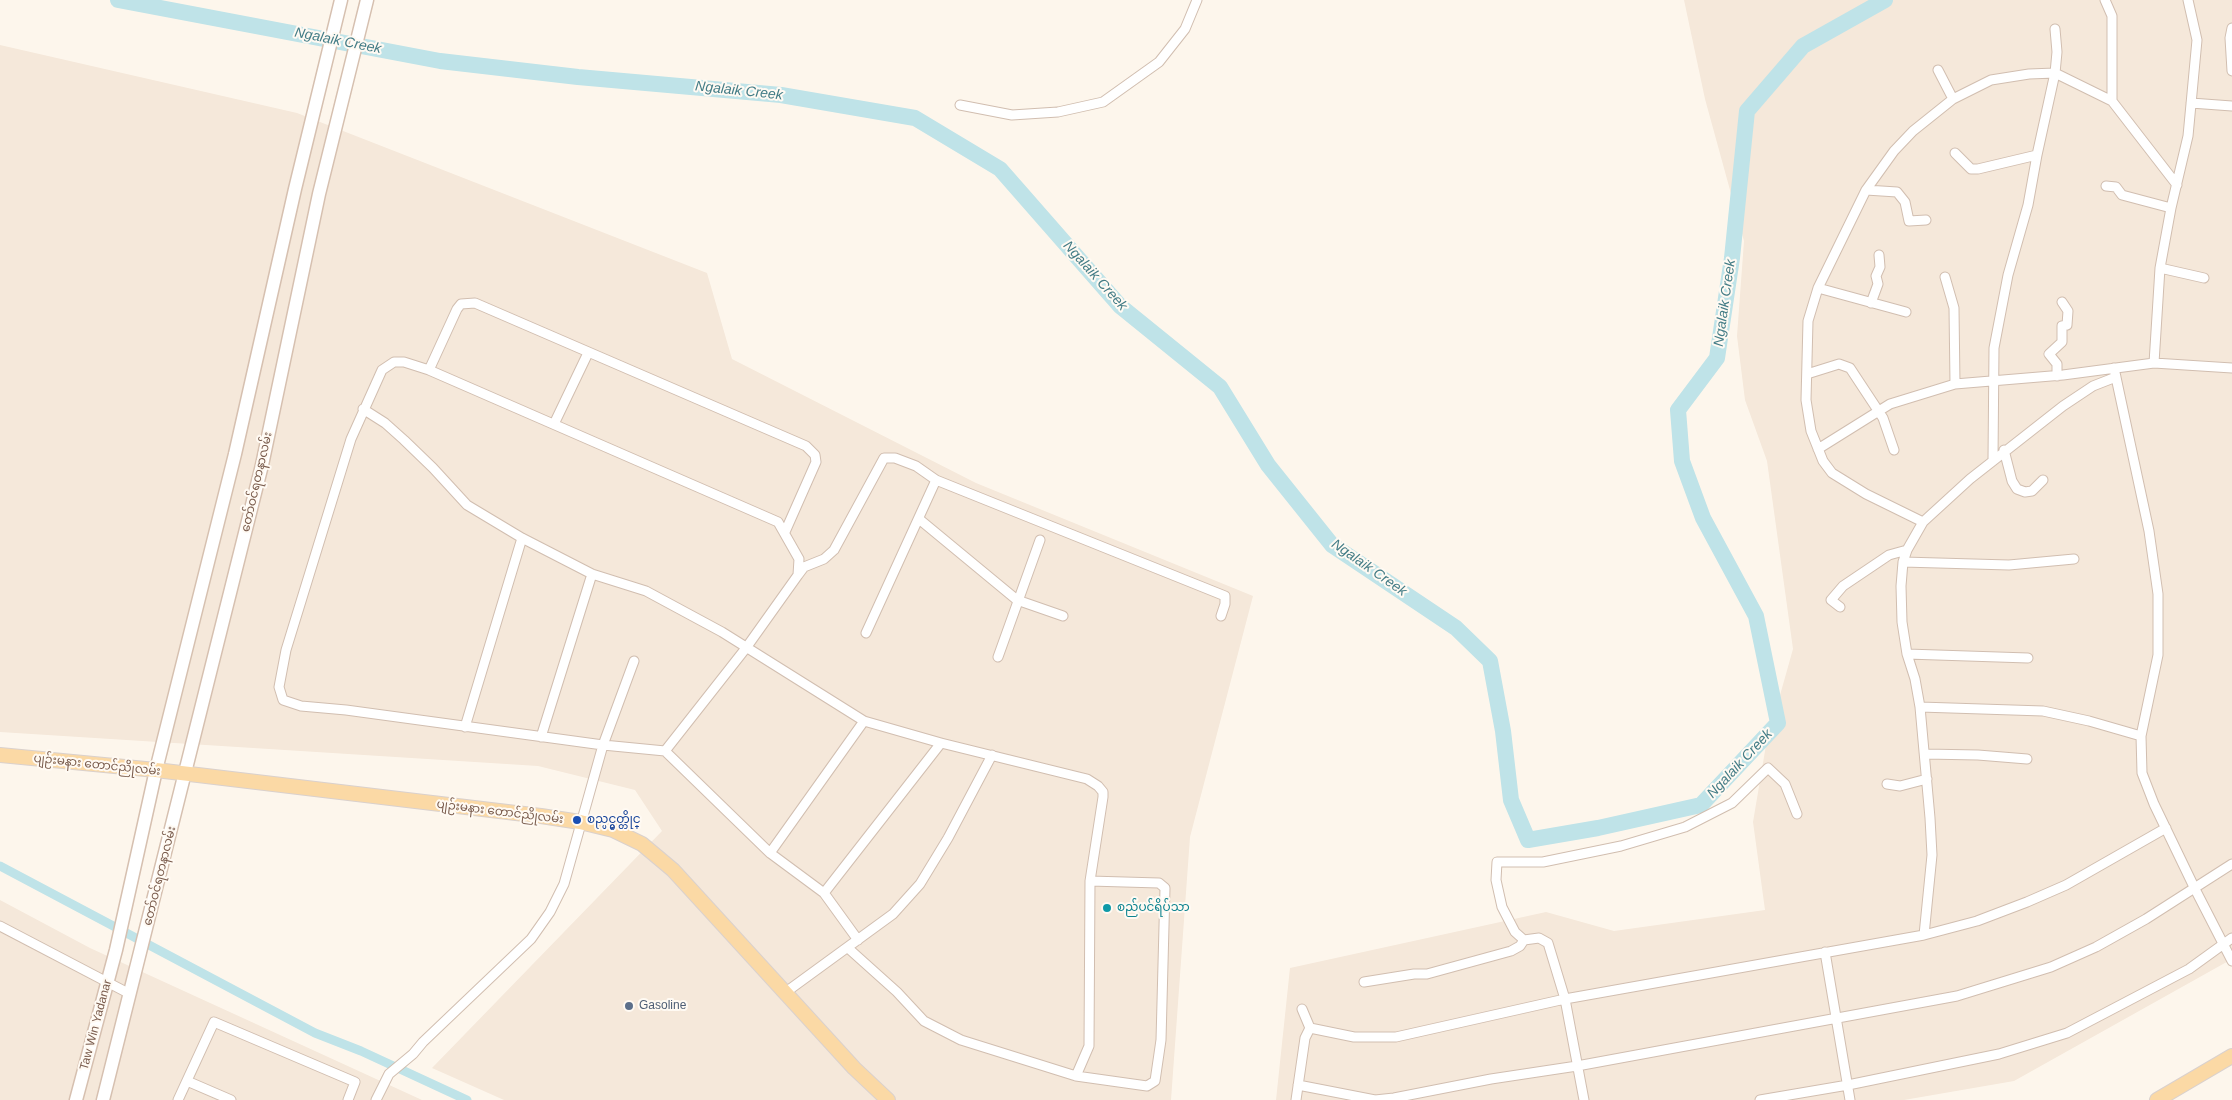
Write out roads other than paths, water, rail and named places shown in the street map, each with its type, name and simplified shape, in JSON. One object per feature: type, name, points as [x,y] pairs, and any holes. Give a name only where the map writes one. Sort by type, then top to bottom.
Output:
[{"type":"main road","name":"တော်ဝင်ရတနာလမ်း","points":[[116,950],[156,770],[235,454],[295,189],[341,0]]},
{"type":"main road","name":"တော်ဝင်ရတနာလမ်း","points":[[139,963],[262,465],[319,194],[368,0]]},
{"type":"main road","name":"ပျဉ်းမနား တောင်ညိုလမ်း","points":[[0,755],[156,770],[580,822],[613,830],[642,844],[673,870],[854,1068],[888,1100]]},
{"type":"main road","name":"Taw Win Yadanar","points":[[76,1100],[116,950]]},
{"type":"main road","name":"Taw Win Yadanar","points":[[103,1100],[139,963]]},
{"type":"main road","points":[[2157,1100],[2232,1056]]},
{"type":"street","points":[[960,105],[1012,115],[1058,112],[1103,102],[1159,62],[1185,29],[1197,0]]},
{"type":"street","points":[[2105,0],[2112,16],[2112,100]]},
{"type":"street","points":[[2154,363],[2160,268],[2171,208],[2188,136],[2197,40],[2188,0]]},
{"type":"street","points":[[2232,28],[2230,38],[2232,71]]},
{"type":"street","points":[[1993,459],[1992,382],[1997,324],[2028,205],[2055,74],[2057,52],[2055,29]]},
{"type":"street","points":[[1938,70],[1953,99]]},
{"type":"street","points":[[1923,522],[1866,494],[1832,473],[1823,461],[1808,418],[1806,374],[1808,321],[1818,288],[1866,190],[1894,152],[1912,131],[1953,99],[1991,80],[2029,74],[2055,74],[2112,100],[2177,185]]},
{"type":"street","points":[[2191,104],[2232,106]]},
{"type":"street","points":[[1955,153],[1972,169],[2037,154]]},
{"type":"street","points":[[2106,186],[2116,187],[2122,195],[2171,208]]},
{"type":"street","points":[[1866,190],[1897,192],[1905,202],[1908,221],[1926,220]]},
{"type":"street","points":[[1871,303],[1878,284],[1876,276],[1880,267],[1879,255]]},
{"type":"street","points":[[2160,268],[2204,278]]},
{"type":"street","points":[[1945,277],[1954,308],[1955,384]]},
{"type":"street","points":[[1818,288],[1906,312]]},
{"type":"street","points":[[2057,376],[2057,364],[2049,354],[2062,342],[2062,326],[2068,325],[2068,310],[2062,302]]},
{"type":"street","points":[[429,370],[457,309],[466,303],[475,303],[812,450],[816,462],[785,532]]},
{"type":"street","points":[[554,424],[588,353]]},
{"type":"street","points":[[798,575],[799,559],[778,522],[429,370],[404,362],[394,362],[382,370],[350,438],[286,650],[279,687],[283,700],[301,706],[603,746],[665,751],[770,853],[824,893],[858,940]]},
{"type":"street","points":[[1818,449],[1877,411],[1912,395],[1955,384],[2115,373],[2154,363],[2232,368]]},
{"type":"street","points":[[1806,374],[1839,364],[1850,368],[1886,425],[1894,450]]},
{"type":"street","points":[[1924,935],[1932,855],[1920,707],[1915,679],[1907,654],[1902,613],[1903,562],[1907,550],[1923,522],[1993,459],[2078,396],[2115,373]]},
{"type":"street","points":[[2115,373],[2149,531],[2158,594],[2158,655],[2141,736],[2142,773],[2195,889],[2232,961]]},
{"type":"street","points":[[362,409],[384,423],[398,435],[433,468],[467,506],[522,538],[592,574],[646,591],[746,648],[864,721],[1087,779],[1098,786],[1103,792],[1103,796],[1090,881],[1089,1046],[1076,1076]]},
{"type":"street","points":[[2004,450],[2012,481],[2017,489],[2025,492],[2032,491],[2042,480]]},
{"type":"street","points":[[665,751],[746,648],[804,567],[824,559],[834,550],[884,458],[895,458],[916,466],[936,480],[1225,596],[1225,604],[1220,616]]},
{"type":"street","points":[[866,633],[936,480]]},
{"type":"street","points":[[919,520],[1018,600],[1063,616]]},
{"type":"street","points":[[465,727],[522,538]]},
{"type":"street","points":[[998,657],[1040,540]]},
{"type":"street","points":[[1840,607],[1831,600],[1843,586],[1889,555],[1907,550]]},
{"type":"street","points":[[1903,562],[2009,565],[2074,559]]},
{"type":"street","points":[[541,737],[592,574]]},
{"type":"street","points":[[1907,654],[2028,658]]},
{"type":"street","points":[[376,1100],[389,1074],[413,1054],[423,1042],[531,939],[550,912],[564,884],[603,746],[634,662]]},
{"type":"street","points":[[1920,707],[2043,711],[2089,721],[2141,736]]},
{"type":"street","points":[[770,853],[864,721]]},
{"type":"street","points":[[824,893],[941,742]]},
{"type":"street","points":[[1925,754],[1978,755],[2028,759]]},
{"type":"street","points":[[786,992],[893,914],[920,884],[948,838],[992,755]]},
{"type":"street","points":[[1524,940],[1515,932],[1502,907],[1496,880],[1497,862],[1543,862],[1621,846],[1685,827],[1732,803],[1768,768],[1785,784],[1797,814]]},
{"type":"street","points":[[1887,784],[1900,786],[1927,780]]},
{"type":"street","points":[[1310,1028],[1354,1036],[1396,1037],[1565,1000],[1924,935],[1977,921],[2028,902],[2066,885],[2166,828]]},
{"type":"street","points":[[1298,1085],[1375,1100],[1394,1098],[1957,996],[2051,967],[2104,942],[2195,889],[2232,864]]},
{"type":"street","points":[[848,948],[897,992],[924,1021],[961,1040],[1076,1076],[1144,1086],[1150,1085],[1155,1080],[1161,1040],[1166,888],[1159,883],[1090,881]]},
{"type":"street","points":[[0,926],[130,994]]},
{"type":"street","points":[[1364,982],[1414,974],[1427,974],[1511,951],[1520,946],[1524,940],[1539,938],[1548,943],[1565,1000],[1584,1100]]},
{"type":"street","points":[[1760,1100],[1848,1085],[1998,1054],[2067,1033],[2189,969],[2232,938]]},
{"type":"street","points":[[1825,952],[1850,1100]]},
{"type":"street","points":[[1296,1100],[1305,1038],[1310,1028],[1302,1009]]},
{"type":"street","points":[[178,1100],[214,1022],[355,1082],[348,1100]]},
{"type":"street","points":[[187,1080],[231,1100]]},
{"type":"waterway","name":"Ngalaik Creek","points":[[118,0],[440,61],[578,77],[781,95],[915,118],[1000,169],[1120,306],[1220,387],[1268,465],[1332,545],[1456,628],[1490,661],[1503,731],[1511,800],[1528,840],[1598,828],[1701,805],[1778,723],[1756,616],[1703,518],[1682,461],[1678,410],[1717,358],[1732,258],[1747,111],[1803,46],[1885,0]]},
{"type":"waterway","points":[[0,866],[315,1033],[361,1051],[467,1100]]},
{"type":"place","name":"စည္ပင္မွတ္တိုင္","points":[[577,820]]},
{"type":"place","name":"စည်ပင်ရိပ်သာ","points":[[1107,908]]},
{"type":"place","name":"Gasoline","points":[[629,1006]]}]
